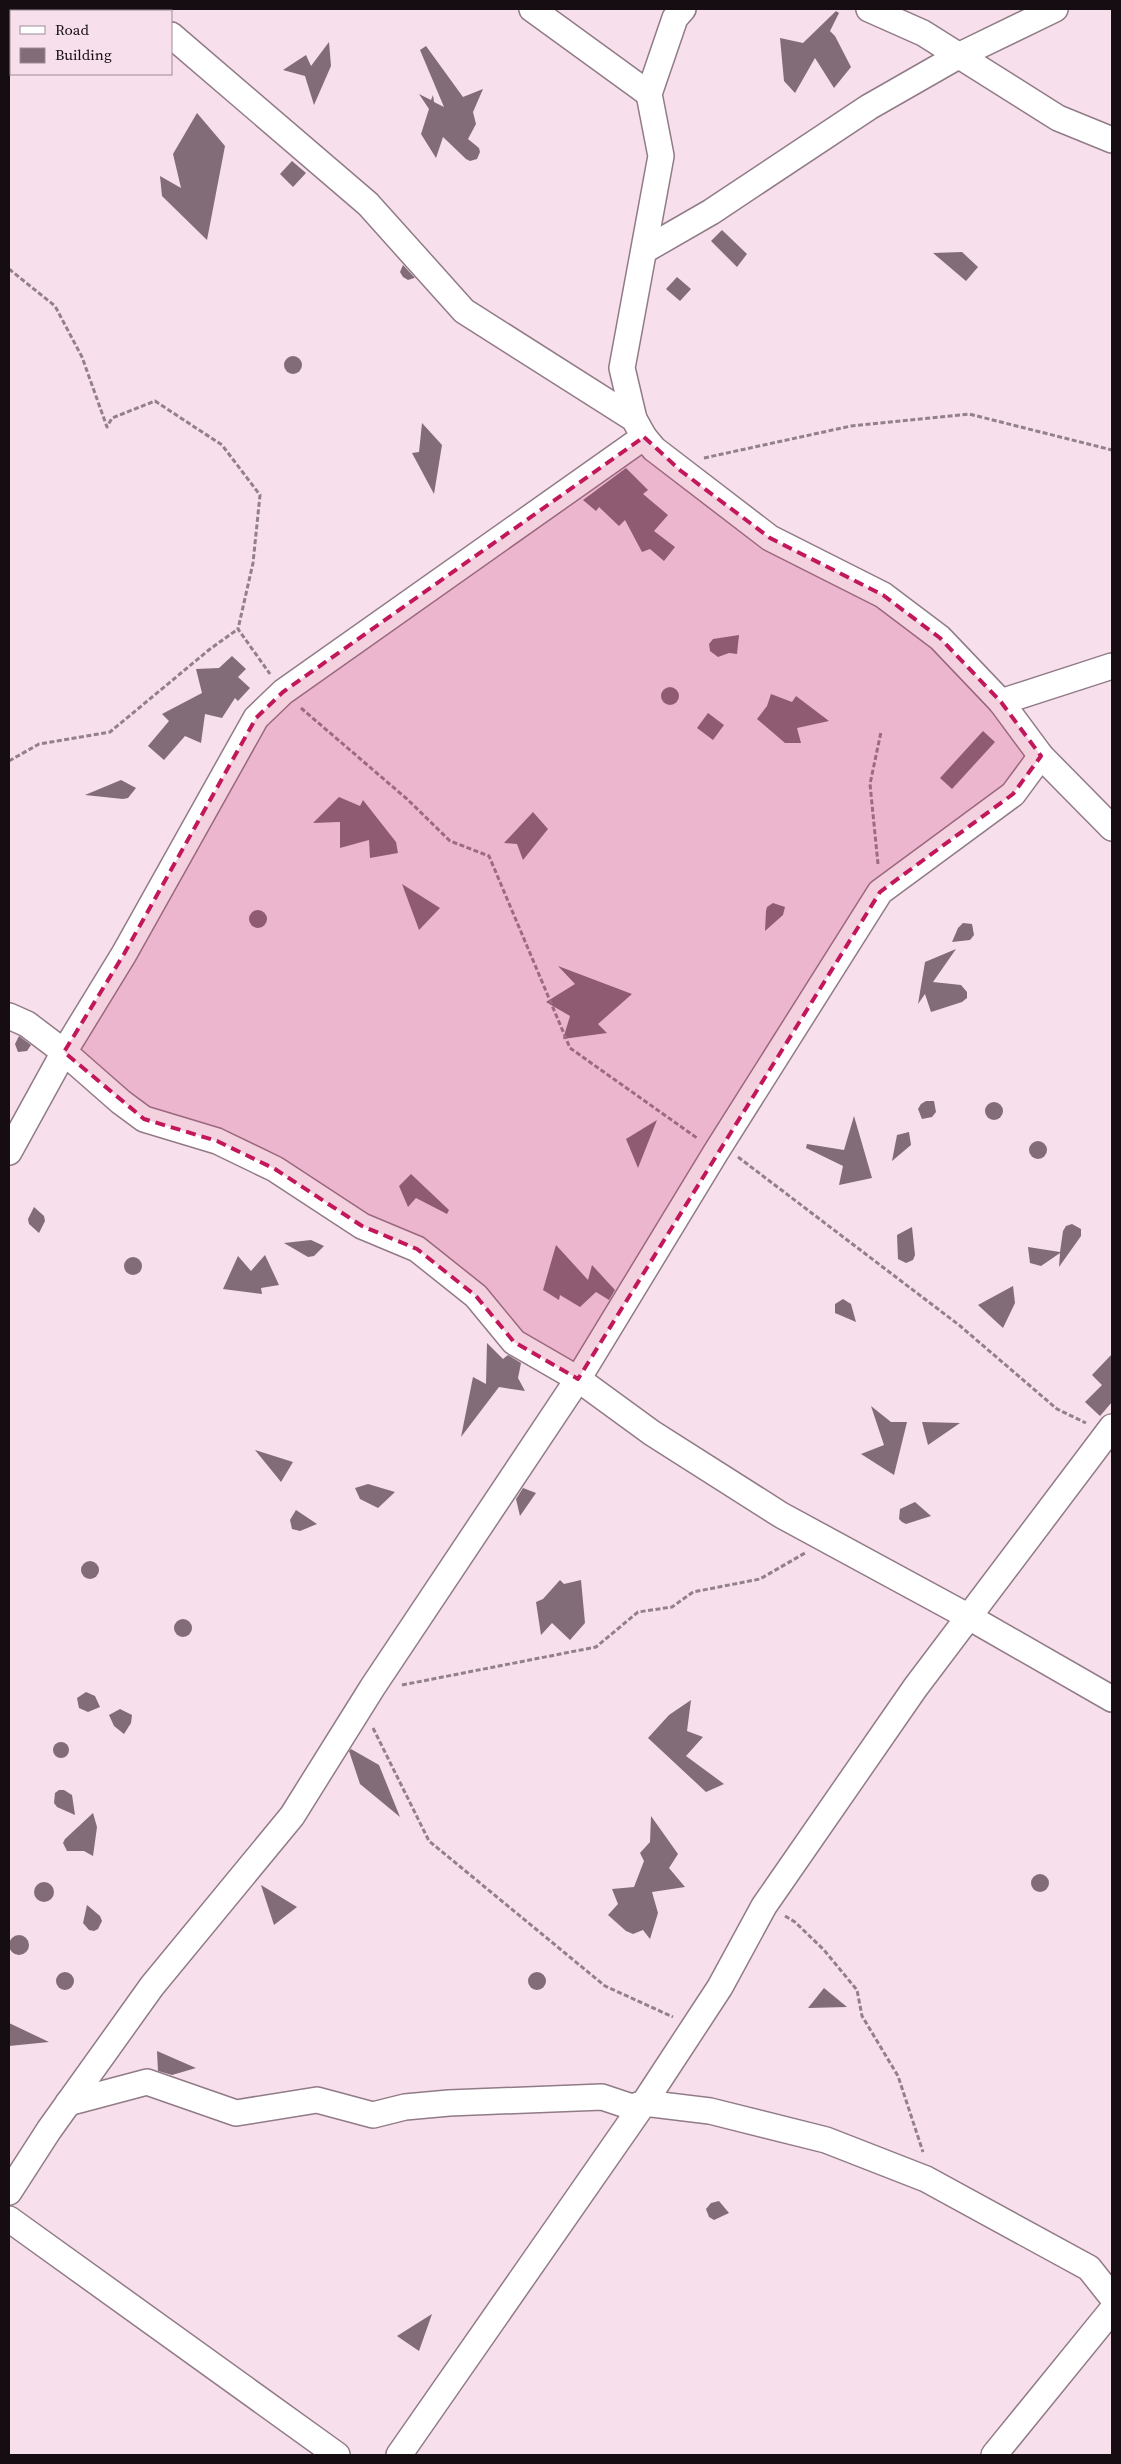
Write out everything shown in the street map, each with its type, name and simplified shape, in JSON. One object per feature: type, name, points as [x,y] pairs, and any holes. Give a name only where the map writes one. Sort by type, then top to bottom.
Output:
[{"type":"street","points":[[532,9],[649,94]]},
{"type":"street","points":[[682,9],[676,18],[649,94],[661,156],[646,250],[622,368],[639,428],[654,449],[673,465],[770,538],[883,595],[940,638],[1001,702],[1041,756],[1112,828]]},
{"type":"street","points":[[869,9],[923,34],[960,55],[1058,118],[1112,140]]},
{"type":"street","points":[[646,250],[711,212],[869,106],[960,55],[1055,9]]},
{"type":"street","points":[[172,36],[368,204],[464,310],[639,428]]},
{"type":"street","points":[[9,1152],[64,1052],[115,970],[256,718],[283,692],[639,428]]},
{"type":"street","points":[[1001,702],[1112,666]]},
{"type":"street","points":[[9,2192],[68,2103],[152,1986],[292,1816],[372,1688],[578,1380],[716,1152],[880,892],[1013,794],[1041,756]]},
{"type":"street","points":[[9,1016],[26,1024],[64,1052],[121,1102],[144,1119],[217,1141],[275,1169],[362,1226],[418,1249],[476,1296],[514,1342],[578,1380],[652,1433],[781,1515],[969,1617],[1112,1699]]},
{"type":"street","points":[[400,2455],[644,2103],[720,1987],[764,1906],[915,1688],[1110,1430]]},
{"type":"street","points":[[68,2103],[147,2082],[236,2113],[317,2100],[373,2115],[405,2107],[449,2103],[602,2097],[632,2107],[644,2103],[710,2111],[826,2140],[926,2179],[1089,2268],[1112,2297]]},
{"type":"street","points":[[9,2220],[337,2455]]},
{"type":"street","points":[[994,2455],[1112,2310]]},
{"type":"path","points":[[9,270],[55,306],[82,357],[107,427],[112,418],[155,401],[222,446],[260,495],[253,563],[238,629],[210,649],[110,732],[39,744],[9,761]]},
{"type":"path","points":[[673,465],[851,426],[969,414],[1112,450]]},
{"type":"path","points":[[238,629],[283,692],[450,841],[489,856],[570,1048],[716,1152],[736,1155],[959,1325],[1057,1409],[1110,1430]]},
{"type":"path","points":[[880,892],[870,784],[881,732]]},
{"type":"path","points":[[372,1688],[399,1686],[596,1648],[638,1612],[672,1608],[693,1592],[760,1579],[802,1554],[831,1542]]},
{"type":"path","points":[[358,1711],[370,1722],[429,1841],[605,1986],[693,2026]]},
{"type":"path","points":[[764,1906],[795,1922],[824,1950],[858,1990],[862,2016],[898,2076],[925,2157],[926,2179]]},
{"type":"highlighted area","points":[[644,437],[681,471],[770,538],[883,595],[940,638],[1001,702],[1041,756],[1013,794],[880,892],[578,1379],[514,1342],[476,1296],[417,1249],[362,1226],[275,1169],[217,1141],[144,1119],[64,1052],[124,954],[256,718],[283,692]]},
{"type":"building","points":[[836,11],[839,13],[830,31],[835,36],[851,67],[834,88],[815,58],[795,93],[784,81],[780,38],[803,43]]},
{"type":"building","points":[[329,42],[331,66],[314,105],[305,76],[283,70],[306,55],[311,66]]},
{"type":"building","points":[[426,46],[463,97],[483,89],[473,112],[476,124],[468,139],[479,148],[480,152],[477,159],[470,161],[466,159],[443,137],[436,158],[421,134],[429,109],[419,94],[431,100],[433,95],[434,102],[444,107],[420,50]]},
{"type":"building","points":[[197,113],[225,146],[207,240],[162,196],[160,176],[181,188],[173,154]]},
{"type":"building","points":[[292,161],[306,173],[293,187],[280,174]]},
{"type":"building","points":[[722,230],[747,254],[737,267],[711,241]]},
{"type":"building","points":[[962,252],[978,267],[966,281],[933,253]]},
{"type":"building","points":[[403,265],[415,278],[408,280],[403,277],[400,272]]},
{"type":"building","points":[[677,277],[691,289],[680,301],[666,289]]},
{"type":"building","points":[[293,356],[299,359],[302,365],[299,371],[293,374],[287,371],[284,365],[287,359]]},
{"type":"building","points":[[422,423],[442,445],[434,494],[412,453],[419,452]]},
{"type":"building","points":[[626,468],[648,490],[643,494],[668,515],[654,531],[675,547],[664,561],[650,549],[642,552],[625,520],[619,526],[599,507],[596,511],[583,500]]},
{"type":"building","points":[[739,635],[737,654],[729,653],[718,657],[710,651],[709,644],[713,639]]},
{"type":"building","points":[[232,656],[246,669],[238,677],[250,688],[238,701],[235,698],[222,718],[205,714],[201,743],[185,736],[164,760],[148,746],[169,721],[162,714],[202,693],[196,669],[219,668]]},
{"type":"building","points":[[670,687],[676,690],[679,696],[676,702],[670,705],[664,702],[661,696],[664,690]]},
{"type":"building","points":[[771,694],[792,702],[796,696],[829,721],[797,728],[801,743],[785,743],[757,719],[767,706]]},
{"type":"building","points":[[708,713],[724,725],[713,740],[697,728]]},
{"type":"building","points":[[983,731],[995,742],[952,789],[940,778]]},
{"type":"building","points":[[121,780],[136,788],[128,798],[85,795]]},
{"type":"building","points":[[339,797],[360,806],[363,800],[396,842],[398,853],[370,858],[369,840],[340,848],[340,822],[313,823]]},
{"type":"building","points":[[533,812],[548,829],[523,860],[517,844],[504,843]]},
{"type":"building","points":[[402,884],[440,908],[419,930]]},
{"type":"building","points":[[773,903],[785,907],[783,915],[765,931],[767,907]]},
{"type":"building","points":[[254,910],[262,910],[267,915],[265,926],[254,928],[249,923],[249,915]]},
{"type":"building","points":[[963,923],[972,924],[974,935],[970,940],[952,942],[958,928]]},
{"type":"building","points":[[956,949],[933,982],[961,985],[967,992],[967,998],[962,1002],[931,1012],[925,994],[918,1004],[925,962]]},
{"type":"building","points":[[558,966],[632,994],[598,1024],[607,1033],[563,1039],[570,1016],[546,1002],[575,984]]},
{"type":"building","points":[[19,1036],[31,1045],[27,1051],[18,1052],[15,1044]]},
{"type":"building","points":[[926,1101],[934,1101],[936,1112],[932,1117],[922,1119],[918,1109]]},
{"type":"building","points":[[994,1102],[1000,1105],[1003,1111],[1000,1117],[994,1120],[988,1117],[985,1111],[988,1105]]},
{"type":"building","points":[[854,1116],[872,1178],[839,1185],[843,1166],[806,1148],[807,1144],[844,1150]]},
{"type":"building","points":[[657,1120],[638,1168],[626,1139]]},
{"type":"building","points":[[909,1132],[911,1145],[892,1161],[897,1135]]},
{"type":"building","points":[[1038,1141],[1044,1144],[1047,1150],[1044,1156],[1038,1159],[1032,1156],[1029,1150],[1032,1144]]},
{"type":"building","points":[[411,1174],[449,1210],[447,1214],[416,1198],[408,1207],[399,1186]]},
{"type":"building","points":[[34,1207],[44,1216],[45,1221],[39,1233],[29,1224],[28,1219]]},
{"type":"building","points":[[1072,1224],[1081,1229],[1081,1236],[1059,1267],[1060,1253],[1041,1266],[1030,1263],[1028,1247],[1060,1252],[1063,1231],[1066,1226]]},
{"type":"building","points":[[912,1227],[915,1255],[913,1260],[906,1263],[898,1259],[897,1235]]},
{"type":"building","points":[[311,1240],[324,1246],[314,1256],[308,1257],[284,1243]]},
{"type":"building","points":[[556,1245],[588,1280],[592,1265],[615,1290],[609,1300],[596,1292],[580,1307],[560,1295],[559,1300],[543,1290]]},
{"type":"building","points":[[265,1255],[279,1285],[261,1288],[262,1294],[223,1289],[238,1256],[251,1271]]},
{"type":"building","points":[[133,1257],[139,1260],[142,1266],[139,1272],[133,1275],[127,1272],[124,1266],[127,1260]]},
{"type":"building","points":[[1013,1286],[1015,1303],[1003,1328],[978,1305]]},
{"type":"building","points":[[843,1299],[851,1304],[856,1322],[835,1313],[835,1304]]},
{"type":"building","points":[[487,1343],[503,1359],[508,1355],[521,1363],[518,1378],[525,1391],[499,1387],[461,1437],[473,1377],[486,1384]]},
{"type":"building","points":[[1112,1354],[1112,1402],[1100,1416],[1085,1402],[1102,1385],[1092,1375]]},
{"type":"building","points":[[871,1406],[891,1422],[907,1422],[894,1475],[861,1454],[884,1445]]},
{"type":"building","points":[[922,1422],[960,1423],[928,1445]]},
{"type":"building","points":[[255,1450],[293,1462],[281,1482]]},
{"type":"building","points":[[368,1484],[395,1492],[378,1508],[360,1499],[355,1488]]},
{"type":"building","points":[[523,1488],[536,1493],[520,1516],[516,1499]]},
{"type":"building","points":[[915,1502],[931,1516],[906,1524],[902,1522],[899,1519],[900,1509]]},
{"type":"building","points":[[296,1510],[317,1524],[300,1531],[292,1529],[290,1520]]},
{"type":"building","points":[[90,1561],[96,1564],[99,1570],[96,1576],[90,1579],[84,1576],[81,1570],[84,1564]]},
{"type":"building","points":[[560,1580],[564,1584],[581,1580],[585,1623],[570,1640],[552,1623],[541,1635],[536,1602],[543,1599]]},
{"type":"building","points":[[183,1619],[189,1622],[192,1628],[189,1634],[183,1637],[177,1634],[174,1628],[177,1622]]},
{"type":"building","points":[[86,1692],[95,1696],[100,1707],[88,1712],[79,1708],[77,1698]]},
{"type":"building","points":[[691,1700],[687,1731],[703,1737],[686,1756],[724,1784],[706,1792],[648,1738],[669,1715]]},
{"type":"building","points":[[120,1709],[132,1715],[131,1723],[124,1734],[114,1726],[109,1715]]},
{"type":"building","points":[[58,1742],[64,1742],[69,1747],[67,1756],[58,1758],[53,1753],[53,1747]]},
{"type":"building","points":[[351,1749],[379,1765],[400,1817],[360,1784],[349,1751]]},
{"type":"building","points":[[59,1790],[64,1790],[72,1795],[75,1815],[57,1807],[54,1803],[55,1793]]},
{"type":"building","points":[[93,1813],[97,1827],[93,1856],[84,1851],[67,1851],[63,1843],[65,1839]]},
{"type":"building","points":[[651,1816],[678,1854],[669,1868],[685,1887],[652,1892],[658,1913],[650,1939],[643,1930],[633,1934],[626,1931],[608,1915],[618,1904],[612,1889],[634,1887],[644,1861],[640,1853],[650,1842]]},
{"type":"building","points":[[1040,1874],[1046,1877],[1049,1883],[1046,1889],[1040,1892],[1034,1889],[1031,1883],[1034,1877]]},
{"type":"building","points":[[44,1882],[51,1885],[54,1892],[51,1899],[44,1902],[37,1899],[34,1892],[37,1885]]},
{"type":"building","points":[[261,1885],[297,1907],[274,1925]]},
{"type":"building","points":[[87,1905],[100,1916],[102,1921],[98,1929],[94,1931],[89,1930],[83,1923]]},
{"type":"building","points":[[19,1935],[26,1938],[29,1945],[26,1952],[19,1955],[12,1952],[9,1945],[12,1938]]},
{"type":"building","points":[[65,1972],[73,1977],[74,1981],[69,1989],[65,1990],[57,1985],[56,1981],[61,1973]]},
{"type":"building","points":[[537,1972],[543,1975],[546,1981],[543,1987],[537,1990],[531,1987],[528,1981],[531,1975]]},
{"type":"building","points":[[824,1988],[847,2007],[808,2008]]},
{"type":"building","points":[[9,2023],[49,2042],[9,2046]]},
{"type":"building","points":[[157,2051],[196,2068],[172,2075],[158,2071]]},
{"type":"building","points":[[719,2201],[729,2213],[714,2220],[709,2217],[706,2209],[711,2203]]},
{"type":"building","points":[[432,2314],[419,2351],[397,2336]]}]
